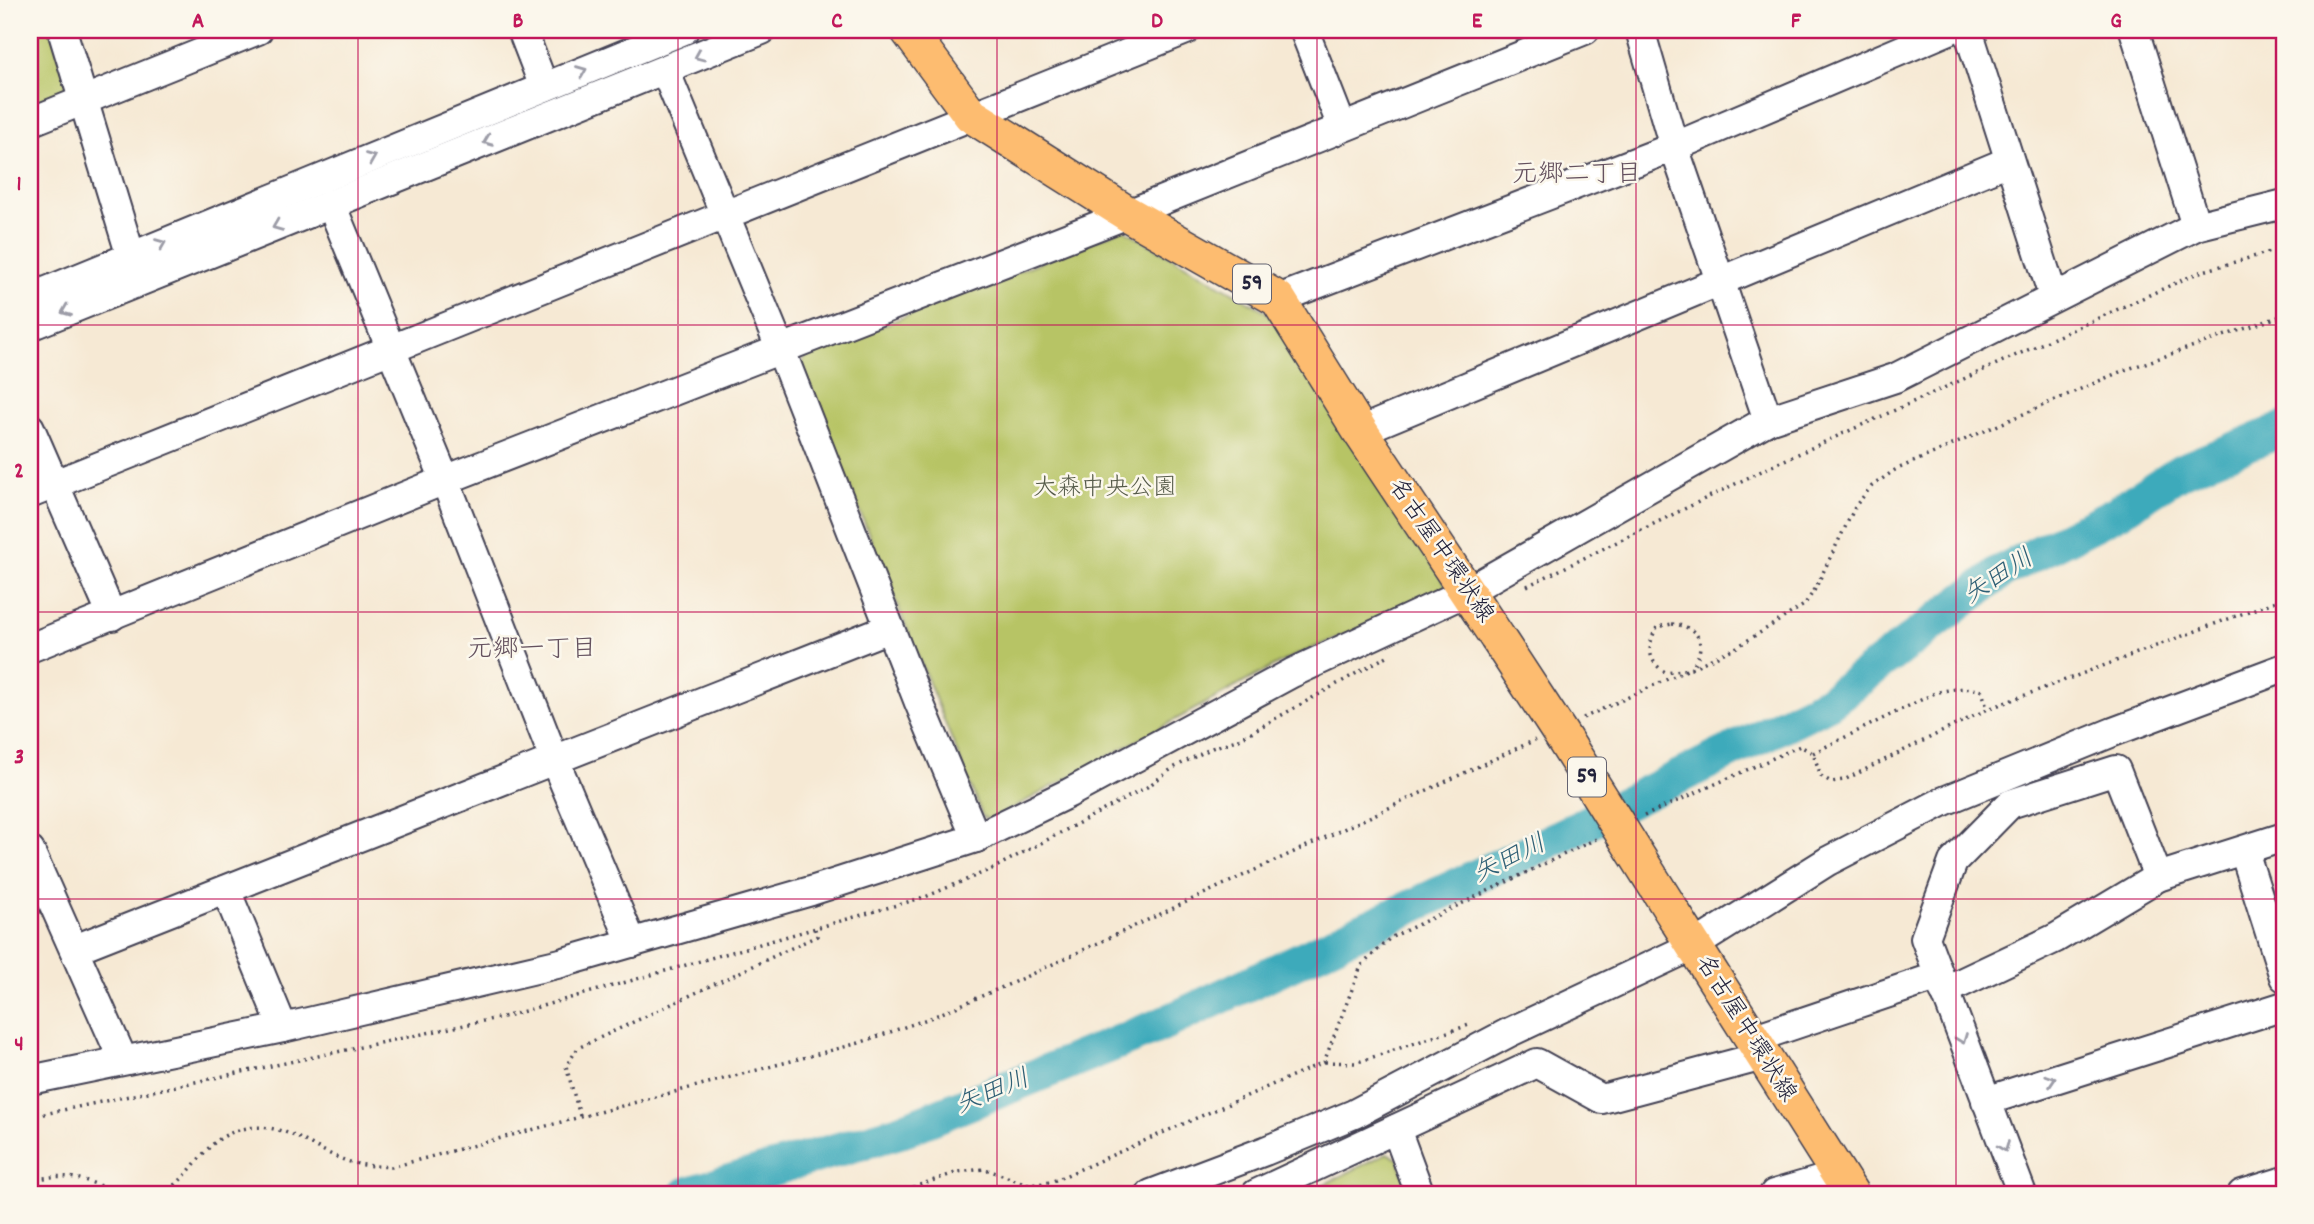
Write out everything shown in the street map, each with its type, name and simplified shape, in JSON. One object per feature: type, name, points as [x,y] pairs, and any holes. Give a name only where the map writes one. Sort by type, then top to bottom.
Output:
[{"type":"main road","name":"名古屋中環状線","points":[[908,30],[971,115],[1128,214],[1278,299],[1360,431],[1560,733],[1845,1185]]},
{"type":"street","points":[[62,30],[135,269]]},
{"type":"street","points":[[30,122],[258,30]]},
{"type":"street","points":[[522,30],[544,87]]},
{"type":"street","points":[[30,326],[135,269],[544,87],[684,30]]},
{"type":"street","points":[[30,298],[135,269],[331,204],[762,30]]},
{"type":"street","points":[[41,489],[1186,30]]},
{"type":"street","points":[[1304,30],[1342,127]]},
{"type":"street","points":[[30,648],[445,480],[1128,214],[1585,30]]},
{"type":"street","points":[[1640,30],[1674,147],[1768,420]]},
{"type":"street","points":[[1278,299],[1674,147],[1949,30]]},
{"type":"street","points":[[1968,30],[2053,296]]},
{"type":"street","points":[[2134,30],[2196,226]]},
{"type":"street","points":[[665,70],[780,348],[888,628],[976,838]]},
{"type":"street","points":[[1360,431],[2009,161]]},
{"type":"street","points":[[331,204],[392,347],[555,761],[632,943]]},
{"type":"street","points":[[30,1080],[283,1028],[561,963],[811,891],[976,838],[1069,793],[1292,673],[1466,592],[1768,420],[1895,378],[2196,226],[2284,204]]},
{"type":"street","points":[[30,428],[41,489],[112,616]]},
{"type":"street","points":[[75,950],[888,628]]},
{"type":"street","points":[[1151,1194],[1354,1114],[1508,1033],[1685,932],[1944,801],[2113,732],[2284,668]]},
{"type":"street","points":[[2022,1194],[1925,938],[1952,862],[2010,804],[2116,770],[2158,877]]},
{"type":"street","points":[[1256,1194],[1537,1063],[1602,1099],[1941,984],[2056,938],[2158,877],[2284,836]]},
{"type":"street","points":[[30,851],[123,1060]]},
{"type":"street","points":[[2244,851],[2284,977]]},
{"type":"street","points":[[226,890],[283,1028]]},
{"type":"street","points":[[1986,1101],[2284,1006]]},
{"type":"street","points":[[1396,1129],[1420,1194]]},
{"type":"street","points":[[2242,1194],[2284,1181]]},
{"type":"street","points":[[1774,1194],[1845,1185]]},
{"type":"path","points":[[1516,591],[1778,463],[2200,272],[2284,248]]},
{"type":"path","points":[[1577,721],[1737,647],[1804,605],[1814,591],[1856,505],[1872,486],[1895,470],[2122,371],[2284,314]]},
{"type":"path","points":[[1644,816],[1800,746],[1813,753],[1821,776],[1831,782],[1844,780],[1988,709],[2284,598]]},
{"type":"path","points":[[1685,625],[1694,631],[1700,642],[1699,656],[1690,668],[1665,672],[1656,667],[1649,652],[1650,640],[1657,627],[1685,625]]},
{"type":"path","points":[[1813,753],[1935,693],[1972,688],[1982,691],[1988,709]]},
{"type":"path","points":[[156,1194],[174,1187],[210,1145],[238,1130],[261,1127],[287,1132],[345,1160],[369,1166],[392,1167],[859,1043],[930,1018],[1010,984],[1539,738]]},
{"type":"path","points":[[1324,1062],[1361,965],[1390,938],[1596,839]]},
{"type":"path","points":[[580,1116],[566,1066],[578,1048],[817,936],[815,928]]},
{"type":"path","points":[[893,1194],[958,1172],[985,1169],[1030,1185],[1051,1182],[1324,1062],[1355,1063],[1474,1023]]},
{"type":"path","points":[[30,1181],[70,1176],[119,1194]]},
{"type":"green space","points":[[30,30],[52,30],[67,84],[63,95],[30,108]]},
{"type":"green space","name":"大森中央公園","points":[[1123,229],[1265,311],[1275,322],[1449,590],[1287,659],[991,820],[983,817],[801,366],[804,357]]},
{"type":"green space","points":[[1387,1153],[1398,1159],[1410,1194],[1305,1194]]},
{"type":"waterway","name":"矢田川","points":[[687,1194],[898,1132],[1163,1024],[1536,848],[1829,702],[2004,570],[2118,512],[2181,471],[2284,429]]},
{"type":"district","name":"元郷二丁目","points":[[1577,175]]},
{"type":"district","name":"元郷一丁目","points":[[532,650]]}]
